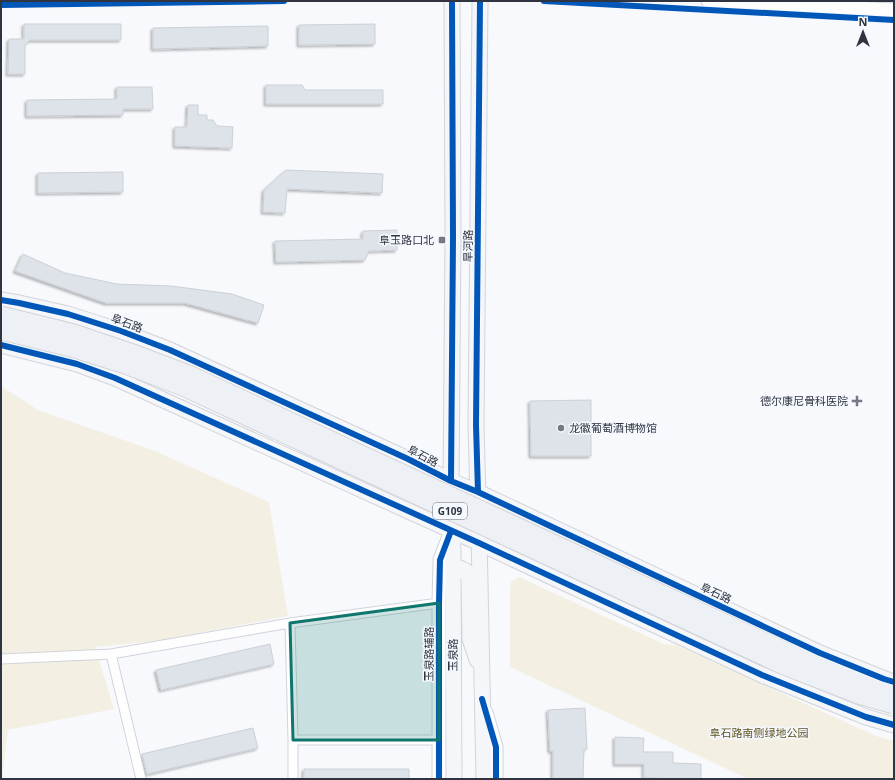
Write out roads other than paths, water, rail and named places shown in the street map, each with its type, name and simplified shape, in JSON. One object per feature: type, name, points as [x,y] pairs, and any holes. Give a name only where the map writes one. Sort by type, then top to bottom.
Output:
[{"type":"highway","name":"阜石路","points":[[1,316],[74,333],[133,352],[191,374],[451,488],[788,652],[894,690]]},
{"type":"highway","name":"G109","points":[[1,331],[71,348],[128,366],[185,388],[784,666],[859,695],[894,706]]},
{"type":"main road","name":"旱河路","points":[[451,531],[453,238],[452,1]]},
{"type":"main road","name":"旱河路","points":[[480,1],[476,424],[480,543]]},
{"type":"main road","name":"阜石路","points":[[1,300],[68,314],[121,331],[170,350],[408,459],[451,488],[478,492],[820,653],[894,682]]},
{"type":"main road","points":[[1,345],[77,364],[115,378],[480,543],[762,676],[866,718],[894,725]]},
{"type":"main road","name":"玉泉路","points":[[451,531],[453,549],[454,779]]},
{"type":"main road","points":[[480,543],[481,673],[484,779]]},
{"type":"main road","points":[[453,572],[460,568],[466,571],[469,578],[470,639],[481,673]]},
{"type":"street","points":[[708,1],[894,10]]},
{"type":"street","name":"玉泉路辅路","points":[[439,779],[440,560],[451,531]]},
{"type":"street","points":[[1,659],[111,654],[290,623],[439,603]]},
{"type":"street","points":[[290,623],[293,779]]},
{"type":"street","points":[[111,654],[141,779]]},
{"type":"street","points":[[482,699],[496,747],[496,779]]},
{"type":"street","points":[[293,740],[439,740],[454,779]]},
{"type":"place","name":"阜玉路口北","points":[[442,240]]},
{"type":"place","name":"德尔康尼骨科医院","points":[[857,401]]},
{"type":"place","name":"龙徽葡萄酒博物馆","points":[[561,428]]},
{"type":"park label","name":"阜石路南侧绿地公园","points":[[759,733]]}]
